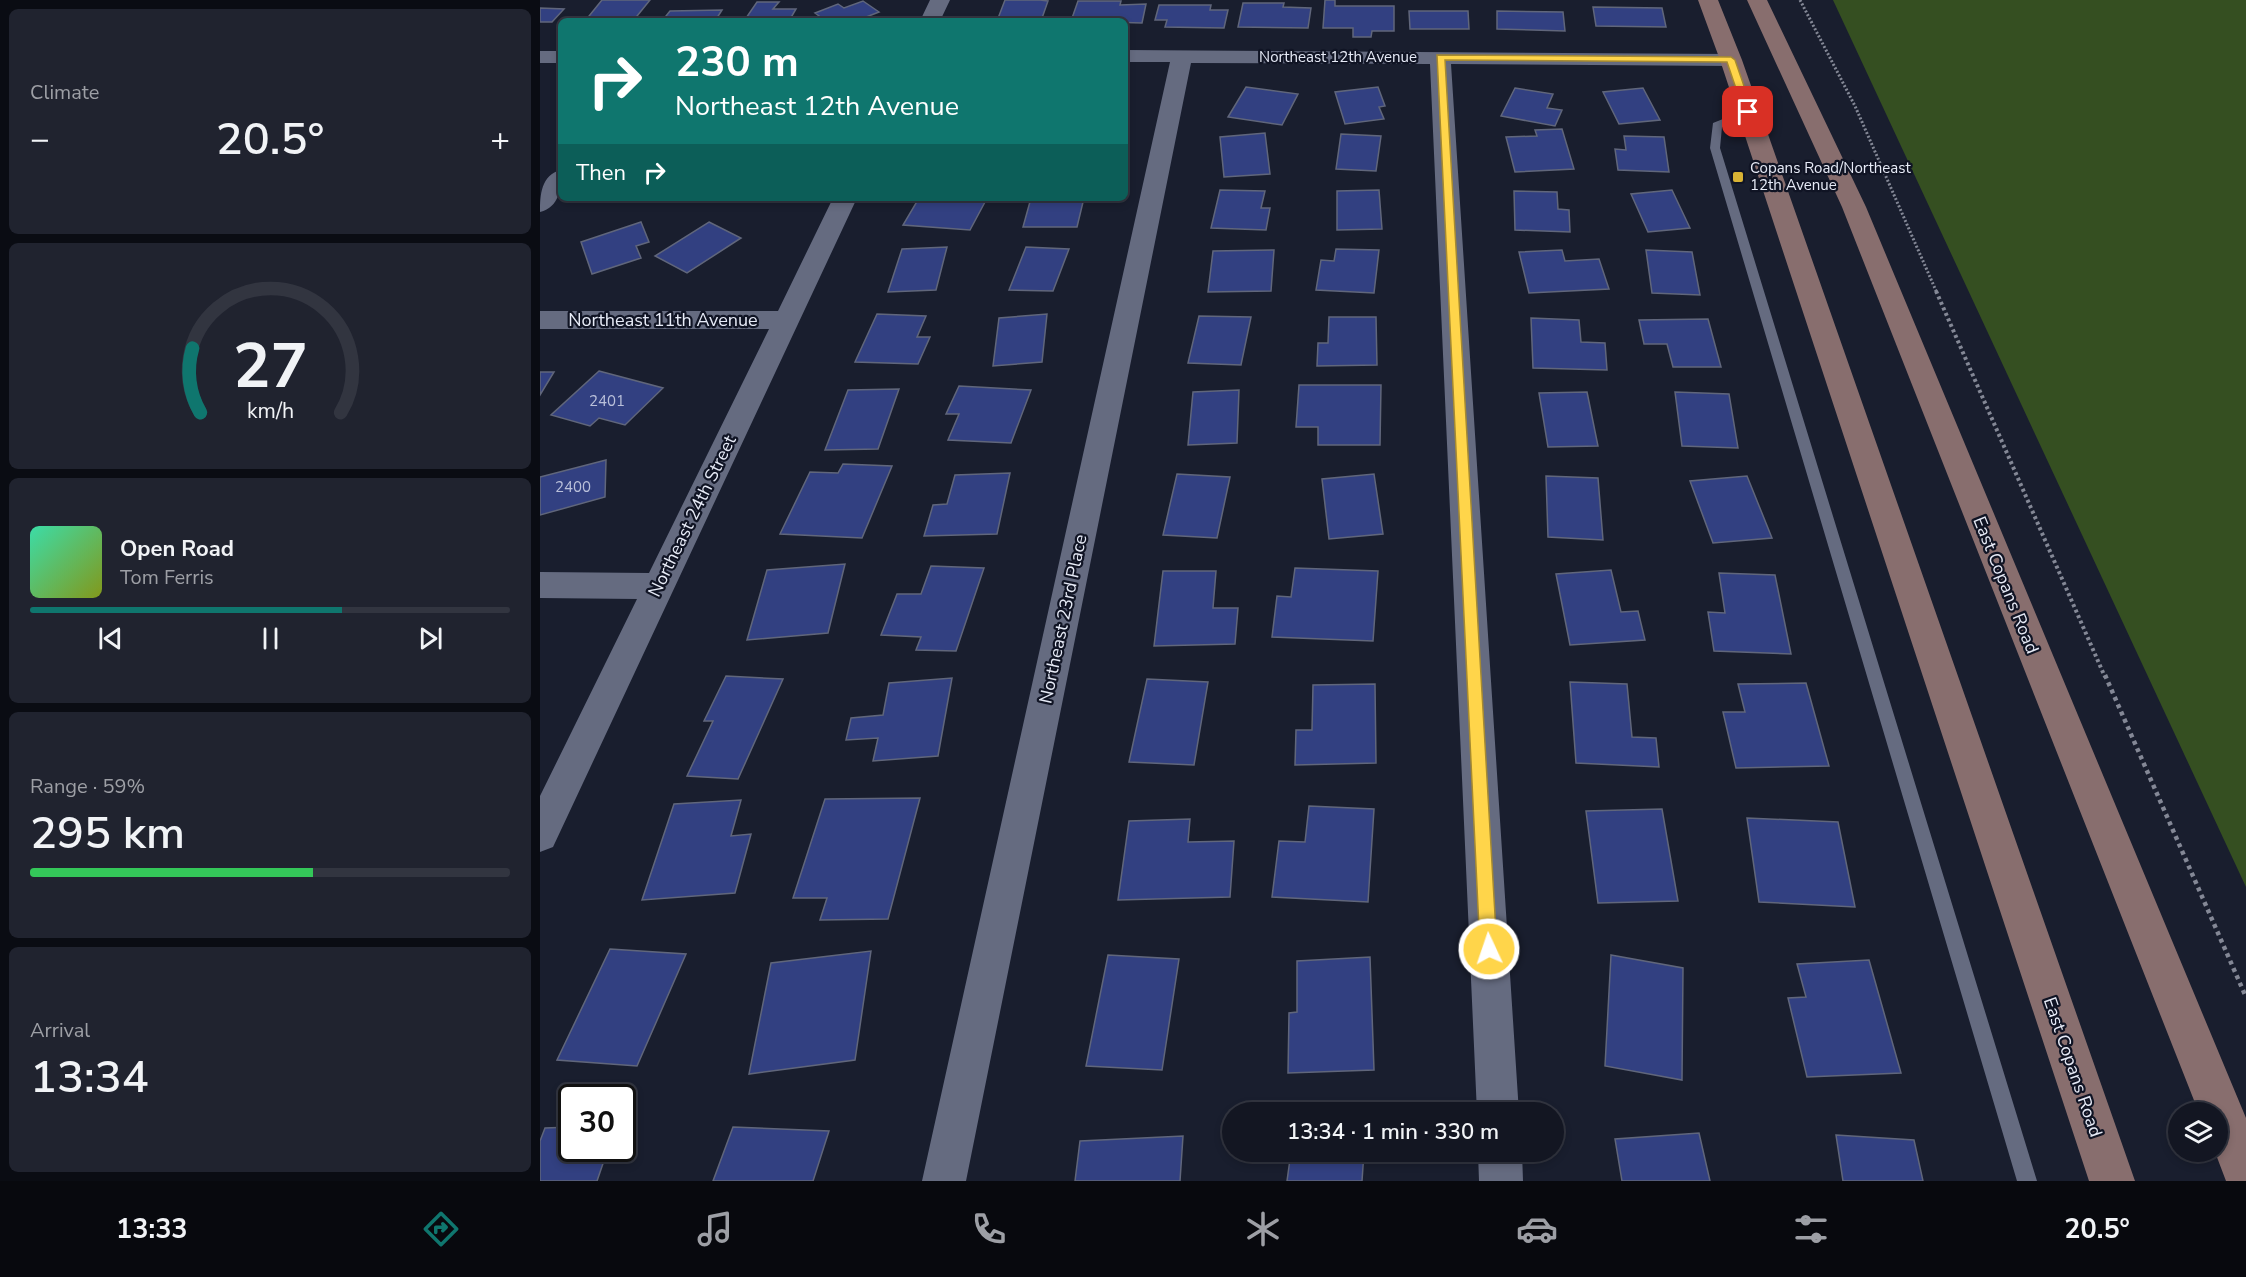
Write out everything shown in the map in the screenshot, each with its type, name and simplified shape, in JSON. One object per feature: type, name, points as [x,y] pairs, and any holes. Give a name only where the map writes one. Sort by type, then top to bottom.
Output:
[{"type":"main road","name":"East Copans Road","points":[[1708,0],[1731,60],[2112,1181]]},
{"type":"main road","name":"East Copans Road","points":[[1757,0],[1854,207],[2246,1173]]},
{"type":"street","points":[[931,18],[940,0]]},
{"type":"street","name":"Northeast 12th Avenue","points":[[1128,56],[1731,60]]},
{"type":"street","name":"Northeast 23rd Place","points":[[944,1181],[1182,56]]},
{"type":"street","points":[[540,57],[558,57]]},
{"type":"street","points":[[1440,57],[1497,1102]]},
{"type":"street","points":[[540,206],[558,181]]},
{"type":"street","name":"Northeast 24th Street","points":[[540,835],[844,201]]},
{"type":"street","name":"Northeast 11th Avenue","points":[[540,320],[787,320]]},
{"type":"street","points":[[540,585],[659,586]]},
{"type":"street","points":[[1500,1162],[1501,1181]]},
{"type":"lane","points":[[1748,112],[1717,125],[1715,148],[2027,1181]]},
{"type":"path","points":[[1800,0],[1855,106],[2246,997]]},
{"type":"green space","points":[[1833,0],[2246,0],[2246,887]]},
{"type":"building","points":[[602,0],[650,0],[635,18],[587,18]]},
{"type":"building","points":[[1005,0],[1048,1],[1042,18],[998,18]]},
{"type":"building","points":[[1325,0],[1335,0],[1335,6],[1394,6],[1394,31],[1372,31],[1371,37],[1353,37],[1353,28],[1323,28]]},
{"type":"building","points":[[863,1],[879,12],[864,18],[822,18],[815,13],[838,4],[844,8]]},
{"type":"building","points":[[1078,1],[1121,1],[1120,5],[1146,4],[1142,23],[1128,23],[1128,18],[1072,18]]},
{"type":"building","points":[[757,2],[779,2],[773,9],[796,9],[791,18],[746,18]]},
{"type":"building","points":[[1243,3],[1284,3],[1283,7],[1311,8],[1308,28],[1238,27]]},
{"type":"building","points":[[1159,5],[1211,5],[1210,10],[1228,10],[1224,28],[1165,27],[1167,20],[1155,20]]},
{"type":"building","points":[[1593,7],[1662,8],[1666,27],[1596,26]]},
{"type":"building","points":[[540,8],[564,9],[552,22],[540,22]]},
{"type":"building","points":[[722,10],[717,18],[664,18],[670,11]]},
{"type":"building","points":[[1409,11],[1468,11],[1469,29],[1410,29]]},
{"type":"building","points":[[1497,11],[1563,12],[1565,31],[1497,29]]},
{"type":"building","points":[[1246,87],[1298,94],[1282,125],[1228,117]]},
{"type":"building","points":[[1378,87],[1385,106],[1379,107],[1384,119],[1345,124],[1335,92]]},
{"type":"building","points":[[1515,88],[1553,94],[1547,108],[1562,110],[1555,126],[1501,116]]},
{"type":"building","points":[[1643,88],[1660,120],[1619,124],[1603,92]]},
{"type":"building","points":[[1562,129],[1574,169],[1515,172],[1506,137],[1537,136],[1535,130]]},
{"type":"building","points":[[1265,133],[1270,174],[1224,177],[1220,137]]},
{"type":"building","points":[[1341,134],[1381,136],[1376,171],[1336,169]]},
{"type":"building","points":[[1624,136],[1664,137],[1669,172],[1618,170],[1615,149],[1626,150]]},
{"type":"building","points":[[1220,190],[1265,191],[1261,208],[1270,208],[1266,230],[1211,228]]},
{"type":"building","points":[[1379,190],[1382,229],[1337,230],[1337,191]]},
{"type":"building","points":[[1672,190],[1690,228],[1648,232],[1631,194]]},
{"type":"building","points":[[1514,191],[1557,192],[1558,209],[1569,210],[1570,232],[1515,230]]},
{"type":"building","points":[[917,201],[985,202],[970,230],[903,225]]},
{"type":"building","points":[[1030,201],[1083,201],[1077,227],[1023,227]]},
{"type":"building","points":[[641,222],[649,242],[636,246],[641,258],[592,274],[581,242]]},
{"type":"building","points":[[709,222],[741,238],[687,273],[655,256]]},
{"type":"building","points":[[947,247],[936,290],[888,292],[902,249]]},
{"type":"building","points":[[1026,247],[1069,249],[1053,291],[1009,290]]},
{"type":"building","points":[[1336,249],[1379,250],[1374,293],[1316,290],[1321,260],[1334,261]]},
{"type":"building","points":[[1274,250],[1271,291],[1208,292],[1213,251]]},
{"type":"building","points":[[1562,250],[1565,261],[1599,259],[1609,289],[1529,293],[1519,252]]},
{"type":"building","points":[[1646,250],[1692,252],[1700,295],[1652,293]]},
{"type":"building","points":[[877,314],[926,316],[917,337],[930,337],[918,364],[855,362]]},
{"type":"building","points":[[1047,314],[1042,362],[993,366],[999,318]]},
{"type":"building","points":[[1199,316],[1251,317],[1241,365],[1188,363]]},
{"type":"building","points":[[1329,317],[1376,317],[1377,365],[1317,366],[1318,343],[1328,343]]},
{"type":"building","points":[[1531,318],[1579,320],[1581,342],[1605,343],[1607,370],[1533,368]]},
{"type":"building","points":[[1708,319],[1721,367],[1673,367],[1667,344],[1644,344],[1639,320]]},
{"type":"building","points":[[599,371],[663,388],[625,425],[599,418],[590,426],[551,415]]},
{"type":"building","points":[[540,372],[554,372],[540,395]]},
{"type":"building","points":[[1299,385],[1381,385],[1380,445],[1318,445],[1318,427],[1296,427]]},
{"type":"building","points":[[959,386],[1031,390],[1011,443],[948,440],[959,414],[946,414]]},
{"type":"building","points":[[899,389],[878,449],[825,450],[848,390]]},
{"type":"building","points":[[1239,390],[1237,443],[1188,445],[1193,392]]},
{"type":"building","points":[[1587,392],[1598,446],[1548,447],[1539,393]]},
{"type":"building","points":[[1675,392],[1729,394],[1738,448],[1682,446]]},
{"type":"building","points":[[606,460],[605,497],[540,515],[540,477]]},
{"type":"building","points":[[843,464],[892,466],[862,538],[780,534],[810,472],[838,473]]},
{"type":"building","points":[[1010,473],[997,534],[924,536],[933,505],[947,504],[955,475]]},
{"type":"building","points":[[1177,474],[1230,477],[1217,538],[1163,535]]},
{"type":"building","points":[[1374,474],[1383,534],[1329,539],[1322,479]]},
{"type":"building","points":[[1546,476],[1598,478],[1603,540],[1548,537]]},
{"type":"building","points":[[1747,476],[1772,538],[1713,543],[1690,481]]},
{"type":"building","points":[[845,564],[828,633],[747,640],[767,570]]},
{"type":"building","points":[[931,566],[984,568],[956,651],[916,650],[921,637],[881,635],[897,594],[921,594]]},
{"type":"building","points":[[1295,568],[1378,571],[1373,641],[1272,637],[1277,596],[1291,597]]},
{"type":"building","points":[[1611,570],[1621,612],[1638,611],[1645,640],[1570,645],[1556,574]]},
{"type":"building","points":[[1163,571],[1216,571],[1213,608],[1238,608],[1235,644],[1154,646]]},
{"type":"building","points":[[1719,573],[1775,575],[1791,654],[1714,651],[1708,612],[1725,613]]},
{"type":"building","points":[[726,676],[783,679],[738,779],[687,776],[713,721],[704,721]]},
{"type":"building","points":[[952,678],[938,756],[873,761],[878,738],[846,740],[851,718],[883,715],[889,683]]},
{"type":"building","points":[[1147,679],[1208,682],[1194,765],[1129,762]]},
{"type":"building","points":[[1570,682],[1627,684],[1632,737],[1656,738],[1659,767],[1576,763]]},
{"type":"building","points":[[1806,683],[1829,766],[1736,768],[1723,712],[1745,712],[1738,684]]},
{"type":"building","points":[[1375,684],[1376,763],[1295,765],[1296,730],[1312,730],[1313,685]]},
{"type":"building","points":[[920,798],[888,919],[820,920],[827,898],[793,898],[825,799]]},
{"type":"building","points":[[741,800],[731,836],[751,834],[735,893],[642,900],[674,804]]},
{"type":"building","points":[[1309,806],[1374,809],[1368,902],[1272,897],[1279,841],[1305,842]]},
{"type":"building","points":[[1662,809],[1678,901],[1598,903],[1586,811]]},
{"type":"building","points":[[1747,818],[1838,822],[1855,907],[1759,902]]},
{"type":"building","points":[[1190,819],[1188,842],[1234,841],[1230,897],[1118,900],[1129,821]]},
{"type":"building","points":[[610,949],[686,954],[637,1066],[557,1060]]},
{"type":"building","points":[[871,951],[855,1060],[749,1074],[771,963]]},
{"type":"building","points":[[1108,955],[1179,959],[1162,1070],[1086,1066]]},
{"type":"building","points":[[1611,955],[1683,968],[1682,1080],[1605,1066]]},
{"type":"building","points":[[1370,957],[1374,1070],[1288,1073],[1289,1013],[1297,1012],[1297,961]]},
{"type":"building","points":[[1869,960],[1901,1073],[1807,1077],[1788,998],[1806,997],[1797,964]]},
{"type":"building","points":[[733,1127],[829,1131],[813,1181],[713,1181]]},
{"type":"building","points":[[545,1128],[558,1128],[558,1162],[604,1162],[597,1181],[540,1181],[540,1141]]},
{"type":"building","points":[[1699,1133],[1710,1181],[1622,1181],[1615,1139]]},
{"type":"building","points":[[1836,1135],[1914,1140],[1923,1181],[1843,1181]]},
{"type":"building","points":[[1183,1136],[1180,1181],[1075,1181],[1080,1141]]},
{"type":"building","points":[[1290,1162],[1363,1162],[1362,1181],[1287,1181]]},
{"type":"place","name":"Copans Road/Northeast 12th Avenue","points":[[1738,177]]},
{"type":"route","points":[[1489,949],[1440,57],[1731,60],[1748,112]]}]
